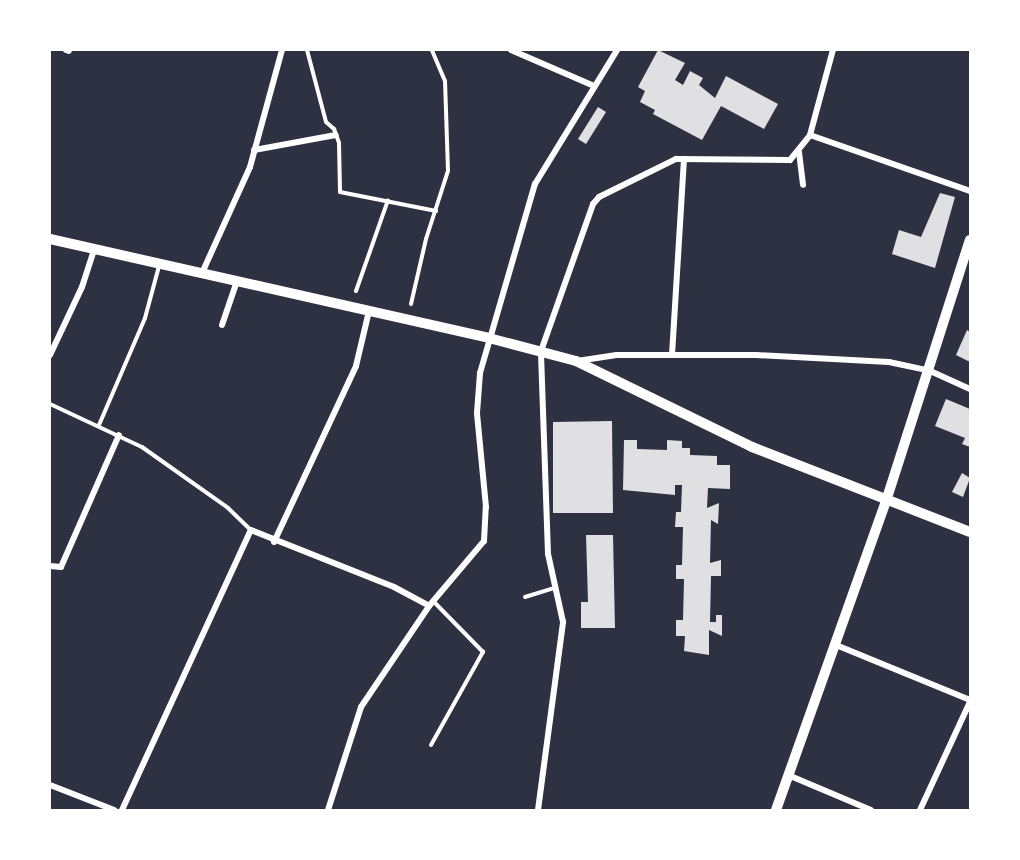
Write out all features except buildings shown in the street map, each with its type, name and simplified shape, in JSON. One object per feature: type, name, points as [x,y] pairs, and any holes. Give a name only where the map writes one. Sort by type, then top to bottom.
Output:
[{"type":"main road","points":[[50,239],[489,338],[576,361],[752,447],[970,532]]},
{"type":"main road","points":[[776,810],[887,498],[970,240]]},
{"type":"street","points":[[202,273],[255,150],[282,50]]},
{"type":"street","points":[[511,50],[594,86]]},
{"type":"street","points":[[328,810],[361,707],[431,604],[484,541],[486,507],[477,413],[480,373],[489,338],[535,184],[616,50]]},
{"type":"street","points":[[538,810],[563,622],[548,554],[541,351],[593,204],[647,173],[684,159],[790,160],[800,152],[810,135],[834,50]]},
{"type":"street","points":[[255,150],[336,135]]},
{"type":"street","points":[[810,135],[970,191]]},
{"type":"street","points":[[800,152],[802,185]]},
{"type":"street","points":[[672,355],[684,159]]},
{"type":"street","points":[[50,355],[82,287],[94,249]]},
{"type":"street","points":[[222,325],[237,281]]},
{"type":"street","points":[[274,542],[356,366],[369,311]]},
{"type":"street","points":[[576,361],[617,355],[672,355],[889,362],[928,370],[970,388]]},
{"type":"street","points":[[50,566],[61,567],[119,435]]},
{"type":"street","points":[[122,810],[251,530],[274,542],[368,575],[431,604]]},
{"type":"street","points":[[836,645],[970,701],[920,810]]},
{"type":"street","points":[[788,775],[870,810]]},
{"type":"street","points":[[50,785],[114,810]]},
{"type":"lane","points":[[307,50],[326,122],[336,135],[340,192],[436,211]]},
{"type":"lane","points":[[411,304],[448,171],[450,138],[445,81],[432,50]]},
{"type":"lane","points":[[356,291],[388,200]]},
{"type":"lane","points":[[99,424],[145,318],[160,263]]},
{"type":"lane","points":[[50,404],[99,424],[142,447],[228,508],[251,530]]},
{"type":"lane","points":[[525,597],[556,588]]},
{"type":"lane","points":[[431,604],[483,652],[431,746]]}]
